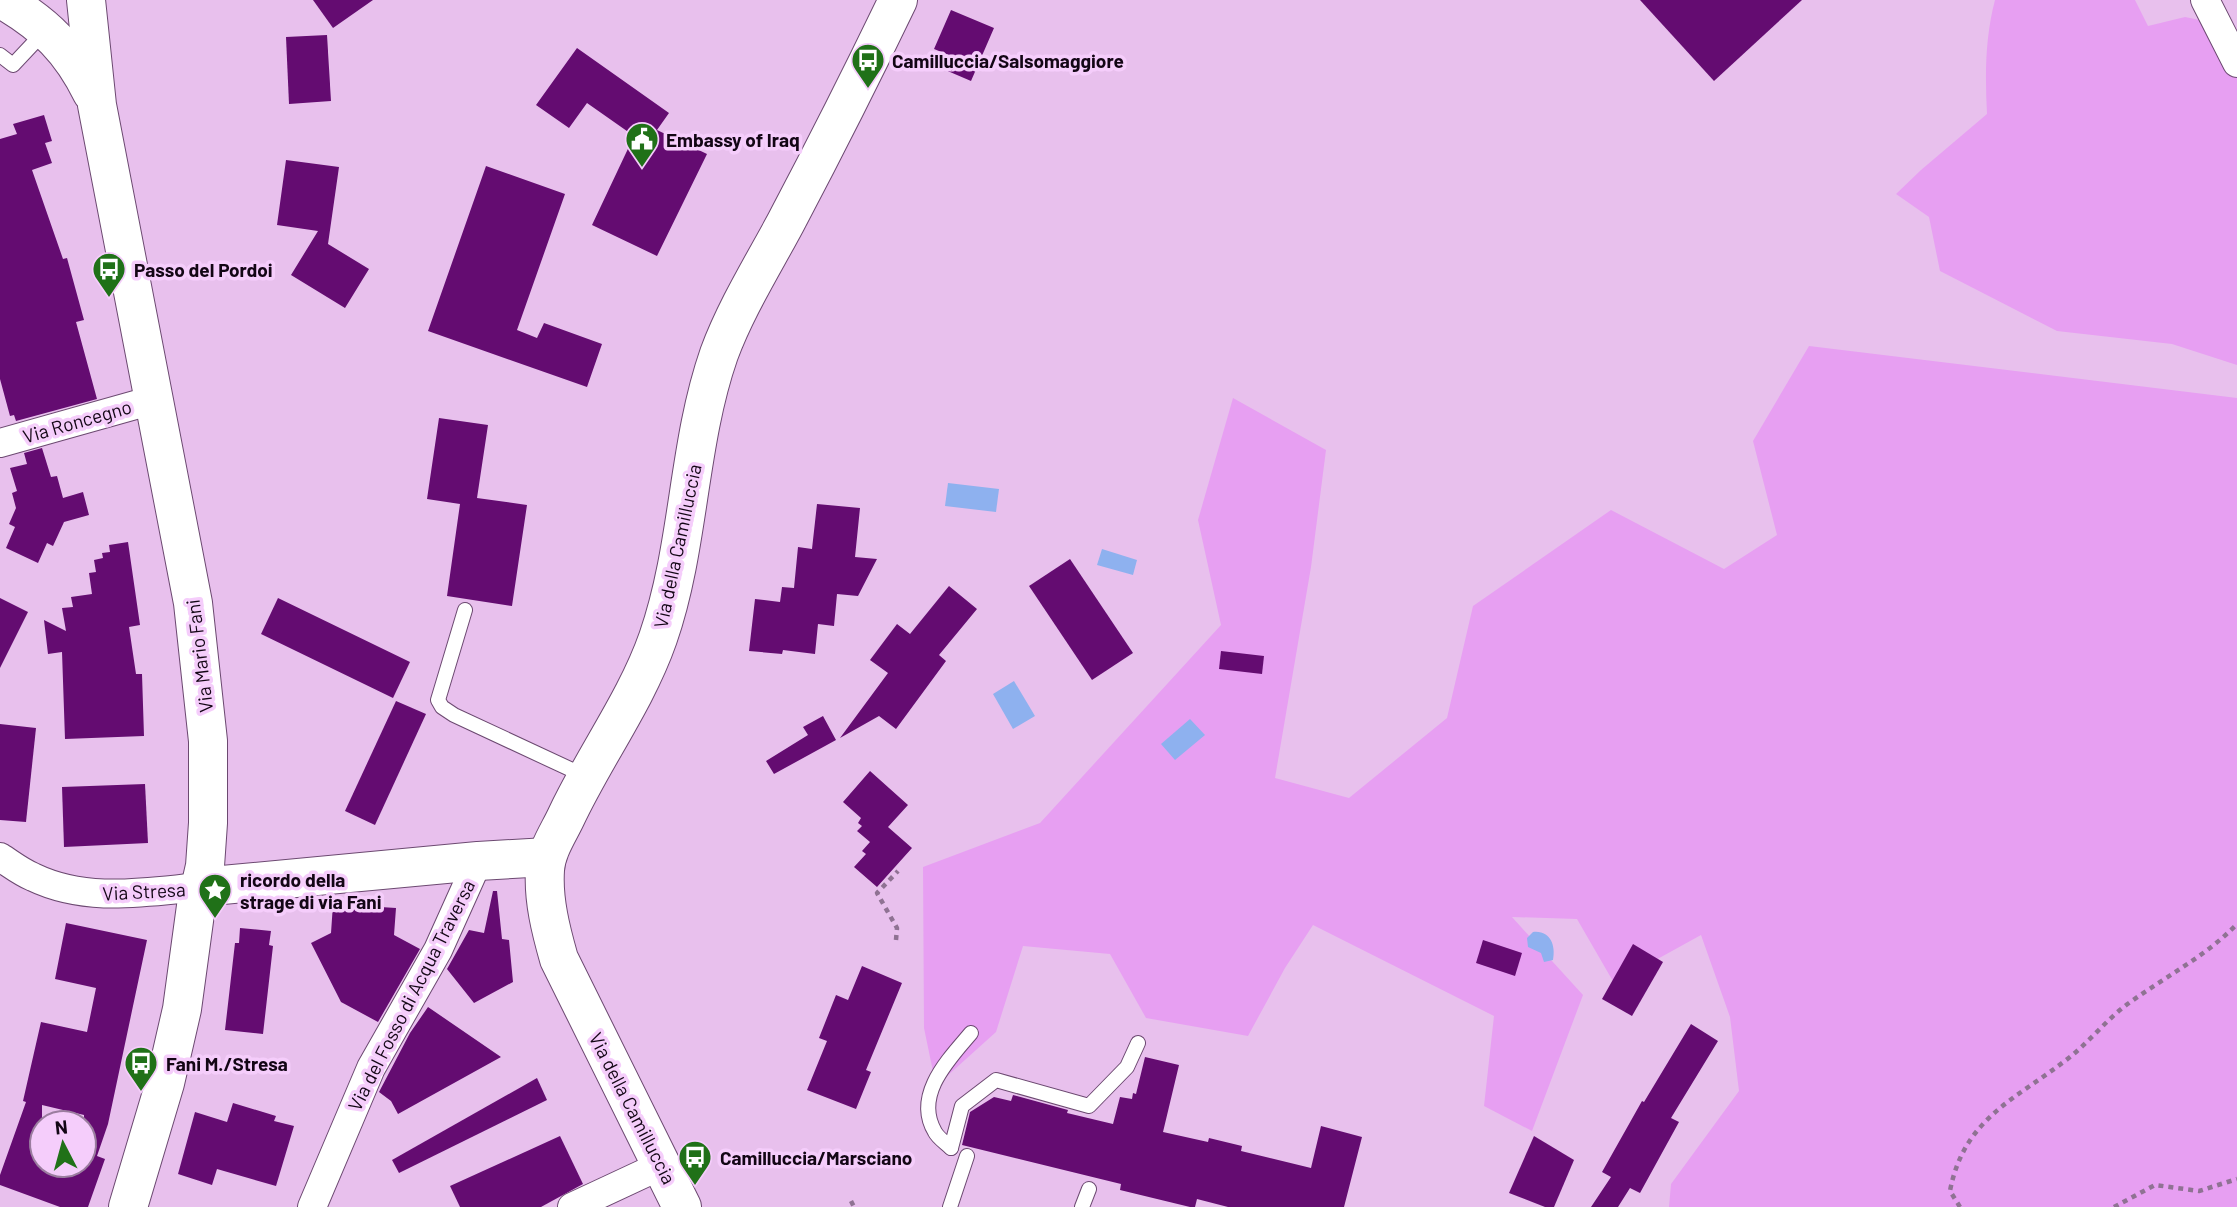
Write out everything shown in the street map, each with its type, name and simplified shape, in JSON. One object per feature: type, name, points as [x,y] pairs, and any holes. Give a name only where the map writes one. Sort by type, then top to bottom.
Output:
[{"type":"street","points":[[3,0],[46,30],[74,60],[97,105]]},
{"type":"street","name":"Via della Camilluccia","points":[[682,1207],[559,959],[548,907],[545,871],[547,857],[658,638],[679,551],[706,399],[727,334],[851,98],[898,0]]},
{"type":"street","points":[[2210,4],[2237,63]]},
{"type":"street","points":[[46,30],[58,35],[73,34],[87,9]]},
{"type":"street","points":[[87,9],[97,105]]},
{"type":"street","name":"Via Mario Fani","points":[[97,105],[193,603],[206,718],[208,823],[201,887],[177,1034],[128,1207]]},
{"type":"street","name":"Via Roncegno","points":[[0,443],[153,400]]},
{"type":"street","name":"Via Stresa","points":[[0,857],[41,881],[90,893],[132,895],[478,861],[547,857]]},
{"type":"street","name":"Via del Fosso di Acqua Traversa","points":[[312,1207],[371,1069],[438,950],[478,861]]},
{"type":"street","points":[[572,1207],[662,1166]]},
{"type":"lane","points":[[0,55],[13,65],[46,30]]},
{"type":"lane","points":[[465,610],[438,700],[440,705],[454,715],[586,777]]},
{"type":"lane","points":[[971,1033],[940,1068],[931,1090],[928,1112],[935,1132],[951,1148],[962,1106],[996,1080],[1089,1106],[1127,1067],[1138,1043]]},
{"type":"lane","points":[[950,1207],[967,1156]]},
{"type":"lane","points":[[1083,1207],[1089,1189]]},
{"type":"path","points":[[897,940],[897,928],[877,893],[898,872]]},
{"type":"path","points":[[1960,1207],[1950,1191],[1954,1168],[1966,1144],[1998,1107],[2071,1056],[2128,1003],[2195,961],[2237,924]]},
{"type":"path","points":[[2114,1207],[2155,1185],[2200,1191],[2237,1179]]},
{"type":"path","points":[[851,1201],[854,1207]]},
{"type":"shaded area","points":[[1995,0],[2135,0],[2148,26],[2185,17],[2237,35],[2237,365],[2172,344],[2057,331],[1940,271],[1929,217],[1896,194],[1987,114],[1986,57]]},
{"type":"shaded area","points":[[1809,346],[2237,398],[2237,1207],[1669,1207],[1671,1184],[1739,1091],[1730,1017],[1701,935],[1614,983],[1577,919],[1512,917],[1583,995],[1532,1131],[1484,1106],[1494,1016],[1313,925],[1285,968],[1248,1036],[1146,1018],[1110,954],[1023,946],[996,1032],[936,1086],[924,1028],[923,867],[1040,823],[1221,625],[1198,520],[1233,398],[1326,450],[1311,567],[1275,778],[1349,798],[1447,718],[1473,606],[1611,510],[1724,569],[1777,535],[1753,441]]},
{"type":"water","points":[[948,483],[999,489],[996,512],[945,506]]},
{"type":"water","points":[[1102,549],[1137,560],[1133,575],[1097,565]]},
{"type":"water","points":[[1014,681],[1035,716],[1013,729],[993,694]]},
{"type":"water","points":[[1190,719],[1205,735],[1175,760],[1161,744]]},
{"type":"water","points":[[1533,932],[1548,936],[1554,949],[1553,960],[1544,962],[1541,953],[1528,947],[1527,938]]},
{"type":"building","points":[[313,0],[373,0],[333,28]]},
{"type":"building","points":[[1640,0],[1802,0],[1714,81]]},
{"type":"building","points":[[951,10],[994,28],[971,81],[943,69],[949,55],[934,49]]},
{"type":"building","points":[[327,35],[331,101],[289,104],[286,37]]},
{"type":"building","points":[[577,48],[669,113],[657,130],[707,154],[657,256],[592,225],[634,136],[587,103],[569,128],[536,105]]},
{"type":"building","points":[[44,115],[52,141],[45,143],[52,163],[32,170],[63,259],[67,258],[84,320],[76,322],[97,399],[16,421],[14,415],[10,416],[0,379],[0,139],[17,134],[13,124]]},
{"type":"building","points":[[286,160],[339,167],[328,244],[369,269],[345,308],[291,275],[318,231],[277,225]]},
{"type":"building","points":[[486,166],[565,194],[517,330],[537,338],[544,323],[602,344],[587,387],[428,331]]},
{"type":"building","points":[[439,418],[488,425],[477,498],[527,505],[512,606],[447,596],[460,504],[427,499]]},
{"type":"building","points":[[42,448],[51,477],[57,476],[63,498],[83,492],[89,515],[64,522],[53,546],[47,543],[38,563],[6,548],[15,527],[9,524],[16,508],[12,493],[17,491],[10,468],[27,464],[24,453]]},
{"type":"building","points":[[817,504],[860,508],[855,557],[877,559],[858,596],[837,594],[834,626],[818,624],[815,654],[783,650],[782,654],[749,651],[755,599],[780,602],[782,587],[794,588],[798,547],[812,549]]},
{"type":"building","points":[[128,542],[140,625],[129,627],[136,674],[142,674],[144,736],[65,739],[62,652],[48,654],[44,620],[66,631],[62,608],[73,607],[71,597],[92,594],[89,573],[96,572],[94,560],[103,558],[102,553],[110,552],[109,545]]},
{"type":"building","points":[[1070,559],[1133,653],[1092,680],[1029,586]]},
{"type":"building","points":[[949,586],[977,609],[939,655],[946,661],[896,729],[879,716],[840,738],[888,673],[870,660],[897,624],[910,634]]},
{"type":"building","points":[[0,598],[28,612],[0,668]]},
{"type":"building","points":[[278,598],[410,662],[393,698],[261,634]]},
{"type":"building","points":[[1221,651],[1264,656],[1262,674],[1219,669]]},
{"type":"building","points":[[396,701],[426,714],[375,825],[345,811]]},
{"type":"building","points":[[823,716],[836,740],[774,774],[766,761],[808,735],[803,727]]},
{"type":"building","points":[[0,724],[36,728],[26,822],[0,820]]},
{"type":"building","points":[[870,771],[908,805],[888,827],[912,848],[877,887],[854,867],[866,854],[862,851],[870,842],[857,831],[862,826],[858,823],[861,818],[843,802]]},
{"type":"building","points":[[145,784],[148,843],[64,847],[62,787]]},
{"type":"building","points":[[493,891],[497,891],[502,939],[509,940],[513,982],[474,1003],[447,969],[469,930],[484,933]]},
{"type":"building","points":[[333,904],[396,908],[394,935],[420,949],[378,1022],[341,1002],[311,943],[331,933]]},
{"type":"building","points":[[66,923],[147,940],[108,1124],[98,1153],[98,1109],[59,1109],[42,1105],[42,1109],[28,1109],[28,1179],[98,1179],[88,1207],[60,1207],[0,1185],[0,1175],[26,1102],[23,1101],[41,1022],[87,1032],[96,988],[55,979]]},
{"type":"building","points":[[240,928],[271,931],[269,945],[273,946],[263,1034],[225,1030],[235,943],[239,943]]},
{"type":"building","points":[[1483,940],[1522,953],[1515,976],[1476,963]]},
{"type":"building","points":[[1633,944],[1663,962],[1632,1016],[1602,999]]},
{"type":"building","points":[[862,966],[902,983],[866,1070],[871,1072],[856,1109],[807,1090],[827,1041],[819,1038],[836,995],[848,1000]]},
{"type":"building","points":[[428,1007],[501,1057],[398,1114],[391,1101],[379,1092],[410,1033]]},
{"type":"building","points":[[1691,1024],[1718,1041],[1671,1118],[1679,1122],[1640,1193],[1630,1188],[1618,1207],[1591,1207],[1611,1177],[1602,1172],[1642,1101],[1644,1102]]},
{"type":"building","points":[[1145,1057],[1179,1065],[1163,1132],[1208,1142],[1209,1138],[1242,1146],[1241,1151],[1311,1168],[1321,1126],[1362,1137],[1344,1207],[1228,1207],[1197,1199],[1195,1207],[1190,1207],[1120,1190],[1121,1184],[962,1145],[970,1112],[994,1097],[1011,1101],[1013,1095],[1068,1110],[1067,1113],[1113,1124],[1120,1097],[1132,1099],[1133,1093],[1136,1094]]},
{"type":"building","points":[[537,1078],[547,1100],[399,1173],[392,1160]]},
{"type":"building","points":[[233,1103],[276,1116],[274,1121],[294,1126],[276,1186],[217,1169],[212,1185],[178,1174],[195,1112],[227,1122]]},
{"type":"building","points":[[560,1136],[583,1184],[541,1207],[460,1207],[450,1186]]},
{"type":"building","points":[[1534,1136],[1574,1160],[1554,1207],[1545,1207],[1509,1193]]},
{"type":"building","points":[[98,1156],[105,1159],[98,1179]]},
{"type":"place","name":"Camilluccia/Salsomaggiore","points":[[868,90]]},
{"type":"place","name":"Embassy of Iraq","points":[[642,169]]},
{"type":"place","name":"Passo del Pordoi","points":[[109,299]]},
{"type":"place","name":"ricordo della strage di via Fani","points":[[215,920]]},
{"type":"place","name":"Fani M./Stresa","points":[[141,1093]]},
{"type":"place","name":"Camilluccia/Marsciano","points":[[695,1187]]}]
